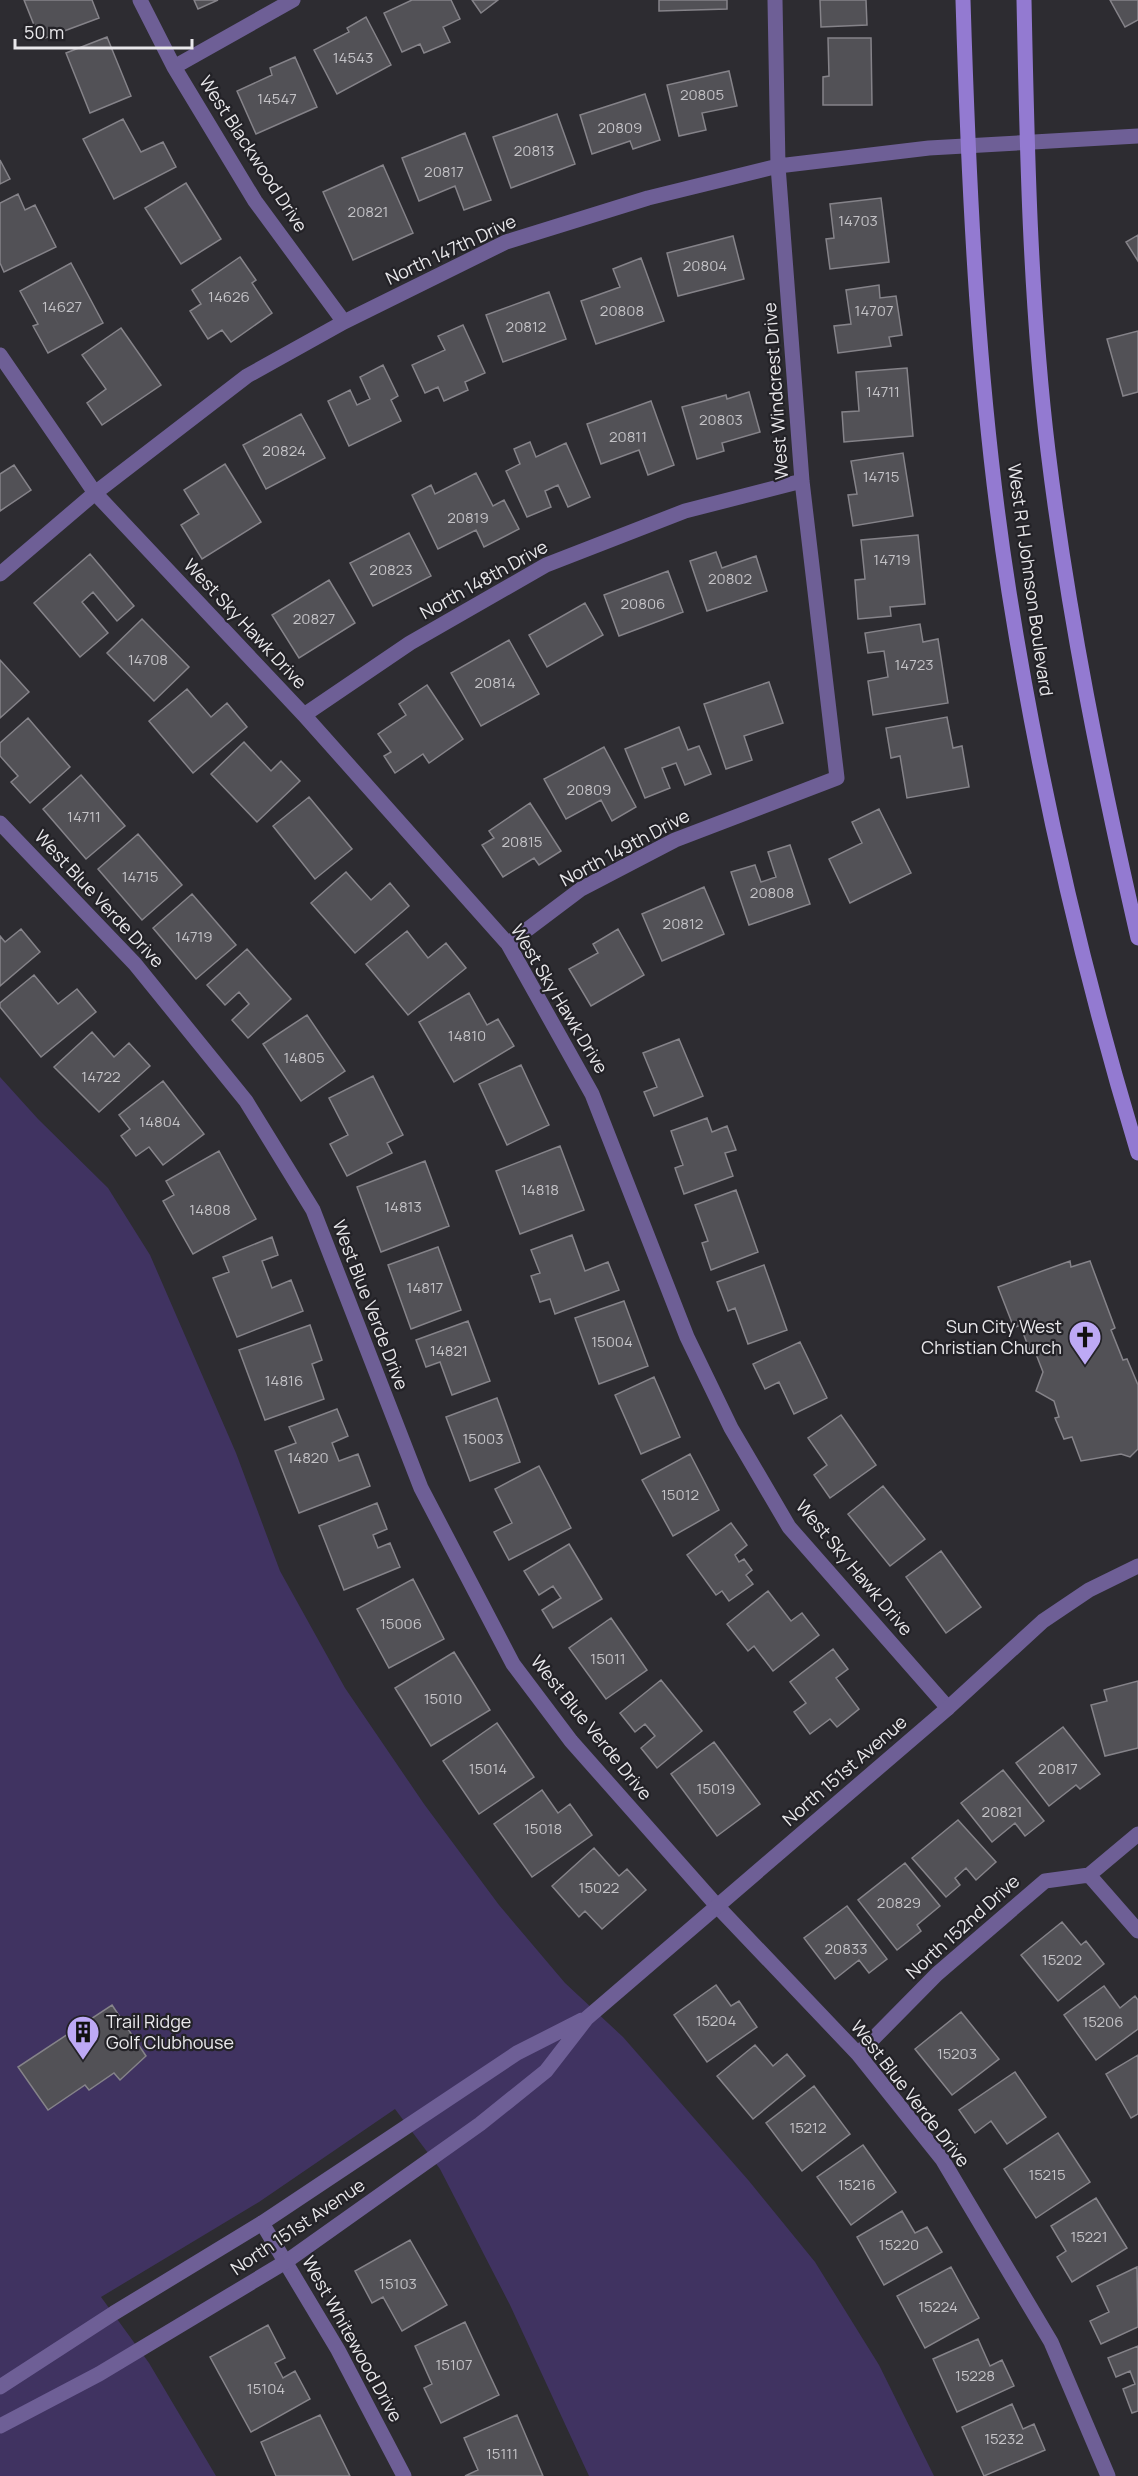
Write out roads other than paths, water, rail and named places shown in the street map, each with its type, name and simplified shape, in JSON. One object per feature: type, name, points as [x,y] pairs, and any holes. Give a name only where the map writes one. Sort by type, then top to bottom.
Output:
[{"type":"main road","name":"West R H Johnson Boulevard","points":[[963,0],[967,146],[985,393],[1008,590],[1026,694],[1071,906],[1099,1020],[1138,1153]]},
{"type":"main road","name":"West R H Johnson Boulevard","points":[[1024,0],[1026,141],[1042,383],[1063,565],[1108,814],[1138,938]]},
{"type":"street","name":"West Blackwood Drive","points":[[140,0],[174,67],[255,201],[344,322]]},
{"type":"street","points":[[174,67],[293,0]]},
{"type":"street","name":"West Windcrest Drive","points":[[775,0],[778,166],[802,482],[837,778]]},
{"type":"street","name":"North 147th Drive","points":[[0,574],[95,493],[247,376],[344,322],[506,242],[648,198],[778,166],[1026,141],[1138,136]]},
{"type":"street","name":"West Sky Hawk Drive","points":[[0,355],[95,493],[304,716],[508,944],[592,1094],[687,1337],[731,1428],[789,1527],[948,1708]]},
{"type":"street","name":"North 148th Drive","points":[[304,716],[410,643],[546,565],[685,511],[802,482]]},
{"type":"street","name":"North 149th Drive","points":[[508,944],[581,889],[675,840],[837,778]]},
{"type":"street","name":"West Blue Verde Drive","points":[[0,823],[135,964],[246,1101],[313,1210],[421,1488],[513,1664],[571,1741],[718,1907],[858,2054],[942,2159],[1052,2342],[1108,2476]]},
{"type":"street","name":"North 151st Avenue","points":[[0,2426],[99,2374],[287,2261],[480,2124],[546,2071],[587,2018],[948,1708],[1043,1621],[1089,1590],[1138,1566]]},
{"type":"street","points":[[1138,1834],[1089,1875],[1138,1931]]},
{"type":"street","name":"North 152nd Drive","points":[[858,2054],[937,1974],[1045,1881],[1089,1875]]},
{"type":"street","name":"North 151st Avenue","points":[[0,2387],[114,2313],[262,2223],[517,2053],[587,2018]]},
{"type":"street","name":"West Whitewood Drive","points":[[262,2223],[287,2261],[338,2350],[404,2476]]},
{"type":"place","name":"Sun City West Christian Church","points":[[1085,1366]]},
{"type":"place","name":"Trail Ridge Golf Clubhouse","points":[[83,2061]]}]
